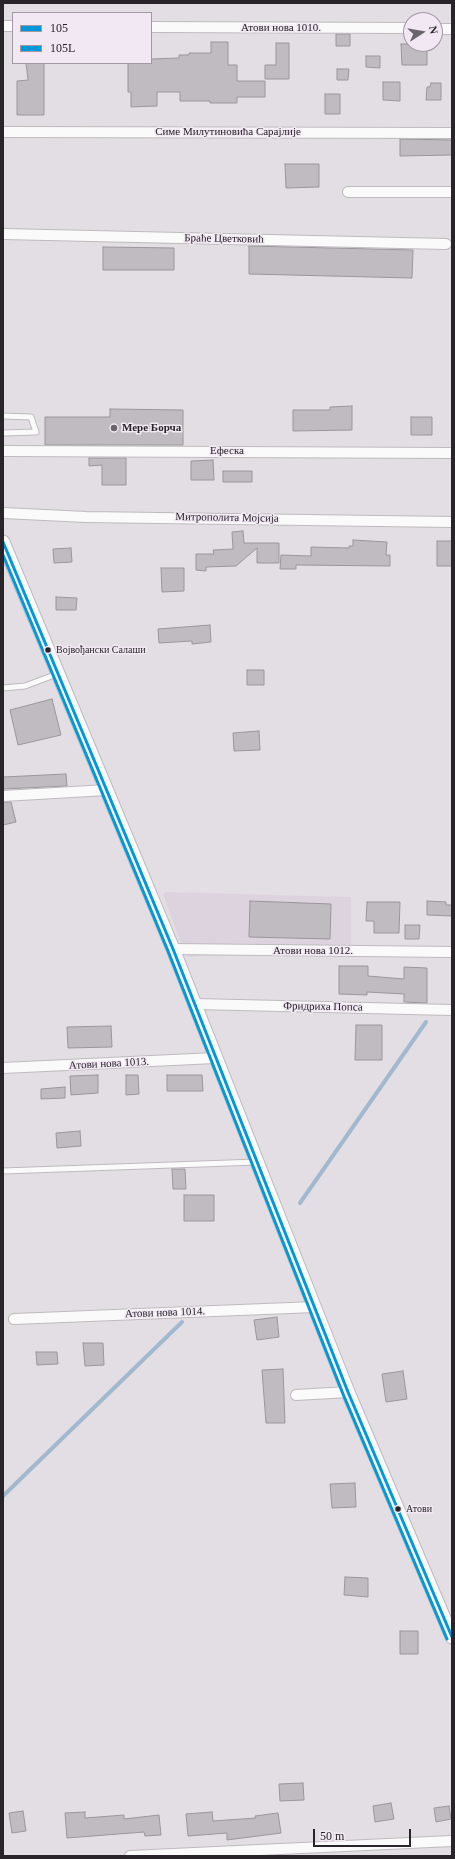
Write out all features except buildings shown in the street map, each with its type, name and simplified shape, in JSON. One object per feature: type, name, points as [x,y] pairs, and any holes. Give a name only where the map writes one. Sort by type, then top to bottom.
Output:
[{"type":"street","name":"Атови нова 1010.","points":[[152,27],[403,28]]},
{"type":"street","name":"Симе Милутиновића Сарајлије","points":[[3,132],[452,133]]},
{"type":"street","points":[[348,192],[452,192]]},
{"type":"street","name":"Браће Цветковић","points":[[3,234],[446,244]]},
{"type":"street","name":"Ефеска","points":[[3,451],[452,453]]},
{"type":"street","name":"Митрополита Мојсија","points":[[3,513],[86,517],[452,522]]},
{"type":"street","points":[[3,542],[173,949],[348,1392],[452,1637]]},
{"type":"street","points":[[3,796],[107,790]]},
{"type":"street","name":"Атови нова 1012.","points":[[173,949],[452,952]]},
{"type":"street","name":"Фридриха Попса","points":[[195,1004],[452,1010]]},
{"type":"street","name":"Атови нова 1013.","points":[[3,1068],[215,1058]]},
{"type":"street","name":"Атови нова 1014.","points":[[14,1319],[315,1307]]},
{"type":"street","points":[[296,1395],[348,1392]]},
{"type":"street","points":[[130,1856],[452,1841]]},
{"type":"lane","points":[[3,416],[31,417],[36,432],[3,433]]},
{"type":"lane","points":[[3,688],[25,686],[58,674]]},
{"type":"lane","points":[[3,1171],[258,1162]]},
{"type":"shaded area","points":[[165,892],[351,897],[351,946],[186,957],[163,895]]},
{"type":"waterway","points":[[300,1203],[426,1022]]},
{"type":"waterway","points":[[3,1496],[182,1322]]},
{"type":"transit line","name":"105","points":[[3,542],[173,949],[348,1392],[452,1637]]},
{"type":"transit line","name":"105L","points":[[3,555],[168,951],[343,1394],[447,1639]]},
{"type":"place","name":"Мере Борча","points":[[114,428]]},
{"type":"place","name":"Војвођански Салаши","points":[[48,650]]},
{"type":"place","name":"Атови","points":[[398,1509]]}]
